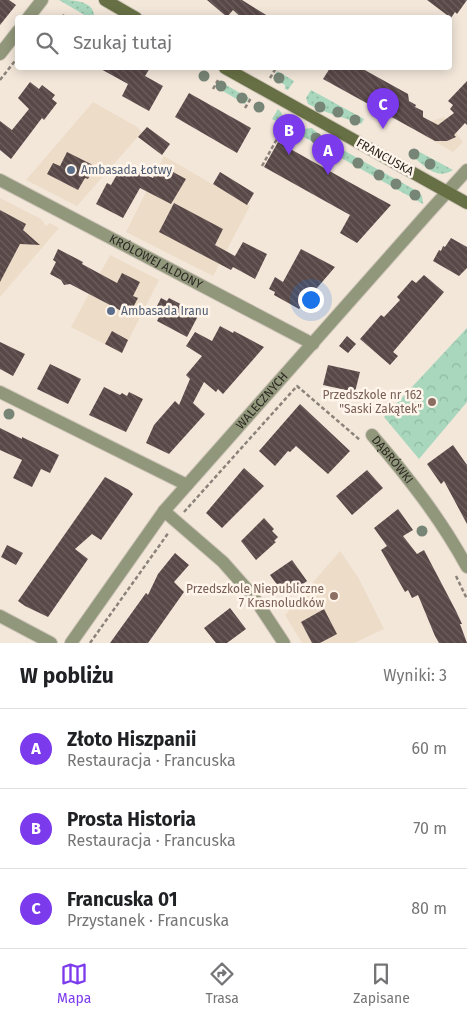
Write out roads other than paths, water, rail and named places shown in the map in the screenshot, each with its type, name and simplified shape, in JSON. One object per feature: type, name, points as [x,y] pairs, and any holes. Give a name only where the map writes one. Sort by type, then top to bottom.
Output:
[{"type":"street","points":[[30,15],[42,0]]},
{"type":"street","points":[[105,0],[131,15]]},
{"type":"street","points":[[0,54],[15,35]]},
{"type":"street","name":"FRANCUSKA","points":[[229,70],[467,203]]},
{"type":"street","name":"WALECZNYCH","points":[[71,643],[164,511],[467,170]]},
{"type":"street","name":"KRÓLOWEJ ALDONY","points":[[0,180],[313,344]]},
{"type":"street","points":[[0,392],[187,485]]},
{"type":"street","name":"DĄBRÓWKI","points":[[372,435],[425,500],[467,567]]},
{"type":"street","points":[[164,511],[236,576],[253,596],[284,643]]},
{"type":"street","points":[[0,616],[51,643]]},
{"type":"place","name":"Francuska 01","points":[[383,129]]},
{"type":"place","name":"Prosta Historia","points":[[289,155]]},
{"type":"place","name":"Ambasada Łotwy","points":[[71,170]]},
{"type":"place","name":"Złoto Hiszpanii","points":[[328,175]]},
{"type":"place","name":"Ambasada Iranu","points":[[111,311]]},
{"type":"place","name":"Przedszkole nr 162 \"Saski Zakątek\"","points":[[432,402]]},
{"type":"place","name":"Przedszkole Niepubliczne 7 Krasnoludków","points":[[334,596]]}]
